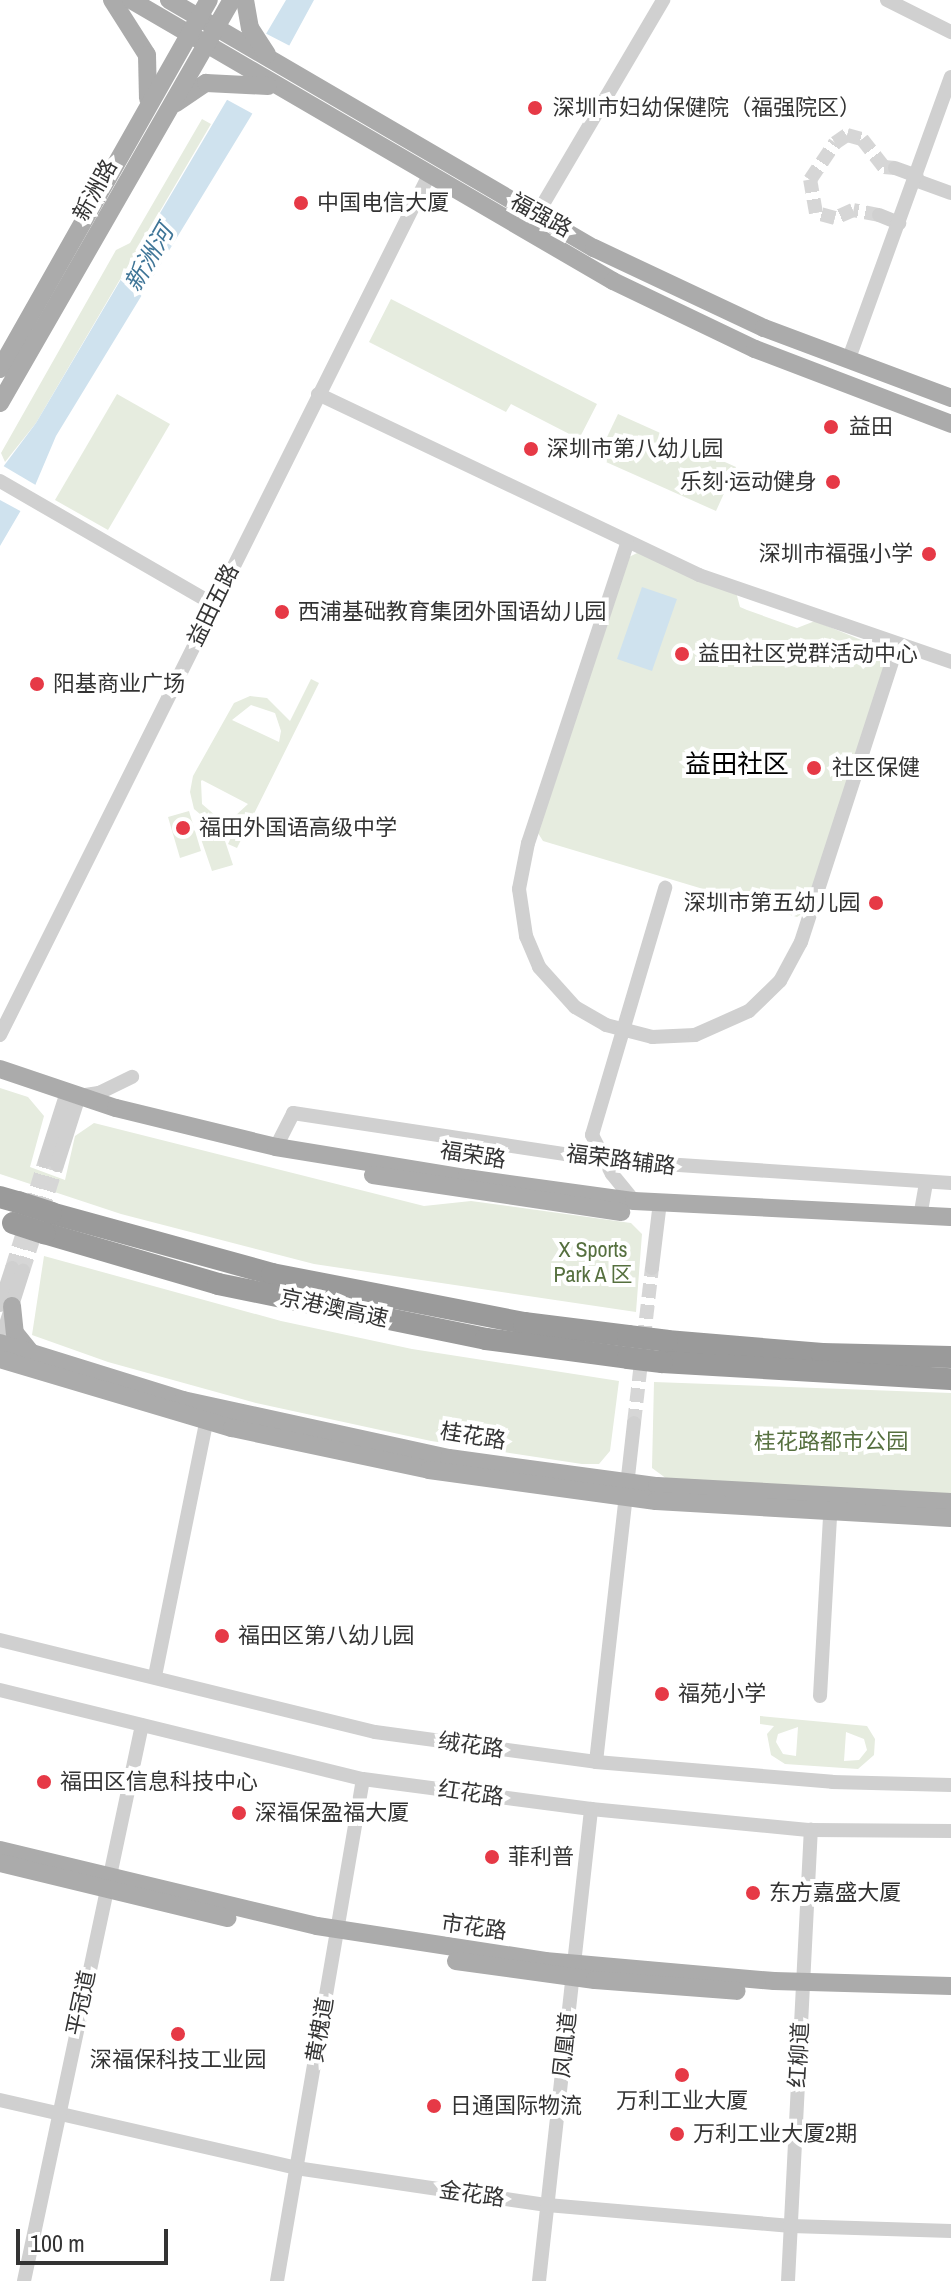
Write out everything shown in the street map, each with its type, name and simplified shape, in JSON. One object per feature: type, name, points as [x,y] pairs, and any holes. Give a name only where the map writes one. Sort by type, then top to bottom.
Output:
[{"type":"highway","name":"京港澳高速","points":[[8,1210],[48,1223],[272,1274],[524,1323],[628,1347],[665,1351]]},
{"type":"highway","points":[[665,1351],[951,1357]]},
{"type":"highway","points":[[665,1351],[951,1379]]},
{"type":"main road","points":[[112,0],[143,46],[150,67],[149,123]]},
{"type":"main road","name":"福强路","points":[[131,0],[163,5],[199,18],[215,28],[248,37],[274,62],[301,79],[536,216],[680,291],[848,361],[951,398]]},
{"type":"main road","name":"新洲路","points":[[0,403],[149,123],[188,35],[209,0]]},
{"type":"main road","name":"新洲路","points":[[0,369],[149,123],[206,45],[232,0]]},
{"type":"main road","points":[[245,0],[248,37]]},
{"type":"main road","name":"福强路","points":[[163,5],[188,35],[532,238],[685,316],[820,376],[951,424]]},
{"type":"main road","points":[[149,123],[187,92],[222,82],[286,92]]},
{"type":"main road","name":"福荣路","points":[[0,1069],[71,1099],[285,1160],[535,1203],[951,1217]]},
{"type":"main road","name":"福荣路","points":[[0,1082],[276,1147],[634,1201],[659,1208],[951,1228]]},
{"type":"main road","points":[[3,1304],[15,1333],[33,1354]]},
{"type":"main road","name":"桂花路","points":[[0,1343],[208,1414]]},
{"type":"main road","name":"桂花路","points":[[0,1359],[429,1470],[830,1515],[951,1518]]},
{"type":"main road","name":"桂花路","points":[[626,1490],[951,1502]]},
{"type":"main road","name":"市花路","points":[[0,1850],[107,1882]]},
{"type":"main road","name":"市花路","points":[[0,1863],[107,1882],[336,1936],[573,1971],[951,1999]]},
{"type":"main road","name":"市花路","points":[[803,1989],[951,1986]]},
{"type":"street","points":[[536,216],[663,0]]},
{"type":"street","points":[[887,0],[951,32]]},
{"type":"street","points":[[848,361],[951,77]]},
{"type":"street","points":[[895,168],[951,193]]},
{"type":"street","name":"益田五路","points":[[0,1034],[428,177]]},
{"type":"street","points":[[879,215],[899,223]]},
{"type":"street","points":[[318,394],[627,544],[897,647],[951,662]]},
{"type":"street","points":[[0,481],[213,604]]},
{"type":"street","points":[[627,544],[528,843],[519,889],[526,936],[549,981],[582,1012],[623,1032],[666,1038],[710,1031],[749,1011],[780,981],[801,942],[897,647]]},
{"type":"street","points":[[634,1201],[604,1160],[592,1135],[665,888]]},
{"type":"street","points":[[51,1163],[71,1099],[99,1093],[132,1077]]},
{"type":"street","name":"福荣路辅路","points":[[276,1147],[293,1113],[604,1160],[926,1184],[951,1183]]},
{"type":"street","points":[[920,1217],[926,1184]]},
{"type":"street","points":[[652,1268],[659,1208]]},
{"type":"street","points":[[0,1343],[3,1304],[17,1270]]},
{"type":"street","points":[[155,1676],[208,1414]]},
{"type":"street","points":[[596,1762],[634,1423]]},
{"type":"street","points":[[820,1696],[830,1515]]},
{"type":"street","name":"绒花路","points":[[0,1640],[375,1732],[596,1762],[832,1782],[951,1785]]},
{"type":"street","name":"红花路","points":[[0,1690],[363,1779],[591,1809],[811,1830],[951,1831]]},
{"type":"street","name":"平冠道","points":[[24,2281],[57,2113],[142,1725]]},
{"type":"street","name":"黄槐道","points":[[277,2281],[363,1779]]},
{"type":"street","name":"凤凰道","points":[[539,2281],[591,1809]]},
{"type":"street","name":"红柳道","points":[[788,2281],[811,1830]]},
{"type":"street","name":"金花路","points":[[0,2100],[296,2168],[547,2205],[791,2226],[951,2231]]},
{"type":"green space","points":[[202,119],[211,124],[36,423],[5,462],[1,453],[116,250],[130,243]]},
{"type":"green space","points":[[391,299],[597,404],[579,439],[511,404],[506,412],[369,342]]},
{"type":"green space","points":[[117,394],[170,424],[108,530],[55,500]]},
{"type":"green space","points":[[618,414],[736,467],[716,511],[597,458]]},
{"type":"green space","points":[[639,552],[736,592],[740,607],[747,610],[797,628],[815,621],[888,651],[891,659],[811,908],[797,917],[543,841],[536,830],[625,559]]},
{"type":"green space","points":[[311,679],[319,683],[237,848],[228,844],[237,825],[213,825],[194,809],[190,792],[193,776],[234,703],[250,696],[267,698],[290,721]],"holes":[[[251,705],[275,713],[281,731],[279,742],[232,720]],[[202,780],[248,804],[235,816],[216,816],[202,804]]]},
{"type":"green space","points":[[189,811],[201,851],[180,858],[168,817]]},
{"type":"green space","points":[[221,829],[233,865],[212,871],[200,836]]},
{"type":"green space","name":"X Sports Park A 区","points":[[0,1088],[28,1097],[44,1116],[30,1167],[65,1180],[75,1136],[94,1123],[424,1206],[471,1201],[631,1223],[642,1234],[636,1312],[314,1264],[121,1214],[0,1174]]},
{"type":"green space","points":[[44,1256],[281,1321],[412,1349],[619,1381],[610,1451],[599,1464],[582,1464],[431,1441],[256,1403],[108,1362],[32,1335]]},
{"type":"green space","name":"桂花路都市公园","points":[[654,1382],[951,1393],[951,1494],[667,1479],[652,1468]]},
{"type":"green space","points":[[760,1716],[867,1726],[875,1739],[874,1755],[858,1769],[785,1764],[771,1755],[767,1734],[774,1726],[760,1724]],"holes":[[[798,1727],[796,1756],[783,1754],[776,1742],[778,1734]],[[846,1732],[864,1739],[867,1750],[859,1760],[844,1761]]]},
{"type":"water","name":"新洲河","points":[[286,0],[314,0],[251,116],[56,436],[34,488],[0,546],[0,471],[36,423]]},
{"type":"water","points":[[642,587],[677,599],[652,671],[617,659]]},
{"type":"pier","points":[[261,31],[292,47],[255,115],[222,97]]},
{"type":"pier","points":[[0,464],[39,487],[24,513],[0,500]]},
{"type":"tunnel","points":[[879,215],[853,210],[835,218],[816,213],[810,180],[835,143],[847,135],[862,139],[884,167],[895,168]]},
{"type":"tunnel","points":[[12,1268],[45,1161]]},
{"type":"tunnel","points":[[23,1271],[57,1165]]},
{"type":"tunnel","points":[[634,1423],[652,1268]]},
{"type":"place","name":"深圳市妇幼保健院（福强院区）","points":[[535,108]]},
{"type":"place","name":"中国电信大厦","points":[[301,203]]},
{"type":"place","name":"益田","points":[[831,427]]},
{"type":"place","name":"深圳市第八幼儿园","points":[[531,449]]},
{"type":"place","name":"乐刻·运动健身","points":[[833,482]]},
{"type":"place","name":"深圳市福强小学","points":[[929,554]]},
{"type":"place","name":"西浦基础教育集团外国语幼儿园","points":[[282,612]]},
{"type":"place","name":"益田社区党群活动中心","points":[[682,654]]},
{"type":"place","name":"阳基商业广场","points":[[37,684]]},
{"type":"place","name":"社区保健","points":[[814,768]]},
{"type":"place","name":"福田外国语高级中学","points":[[183,828]]},
{"type":"place","name":"深圳市第五幼儿园","points":[[876,903]]},
{"type":"place","name":"福田区第八幼儿园","points":[[222,1636]]},
{"type":"place","name":"福苑小学","points":[[662,1694]]},
{"type":"place","name":"福田区信息科技中心","points":[[44,1782]]},
{"type":"place","name":"深福保盈福大厦","points":[[239,1813]]},
{"type":"place","name":"菲利普","points":[[492,1857]]},
{"type":"place","name":"东方嘉盛大厦","points":[[753,1893]]},
{"type":"place","name":"深福保科技工业园","points":[[178,2034]]},
{"type":"place","name":"万利工业大厦","points":[[682,2075]]},
{"type":"place","name":"日通国际物流","points":[[434,2106]]},
{"type":"place","name":"万利工业大厦2期","points":[[677,2134]]},
{"type":"district","name":"益田社区","points":[[737,764]]}]
